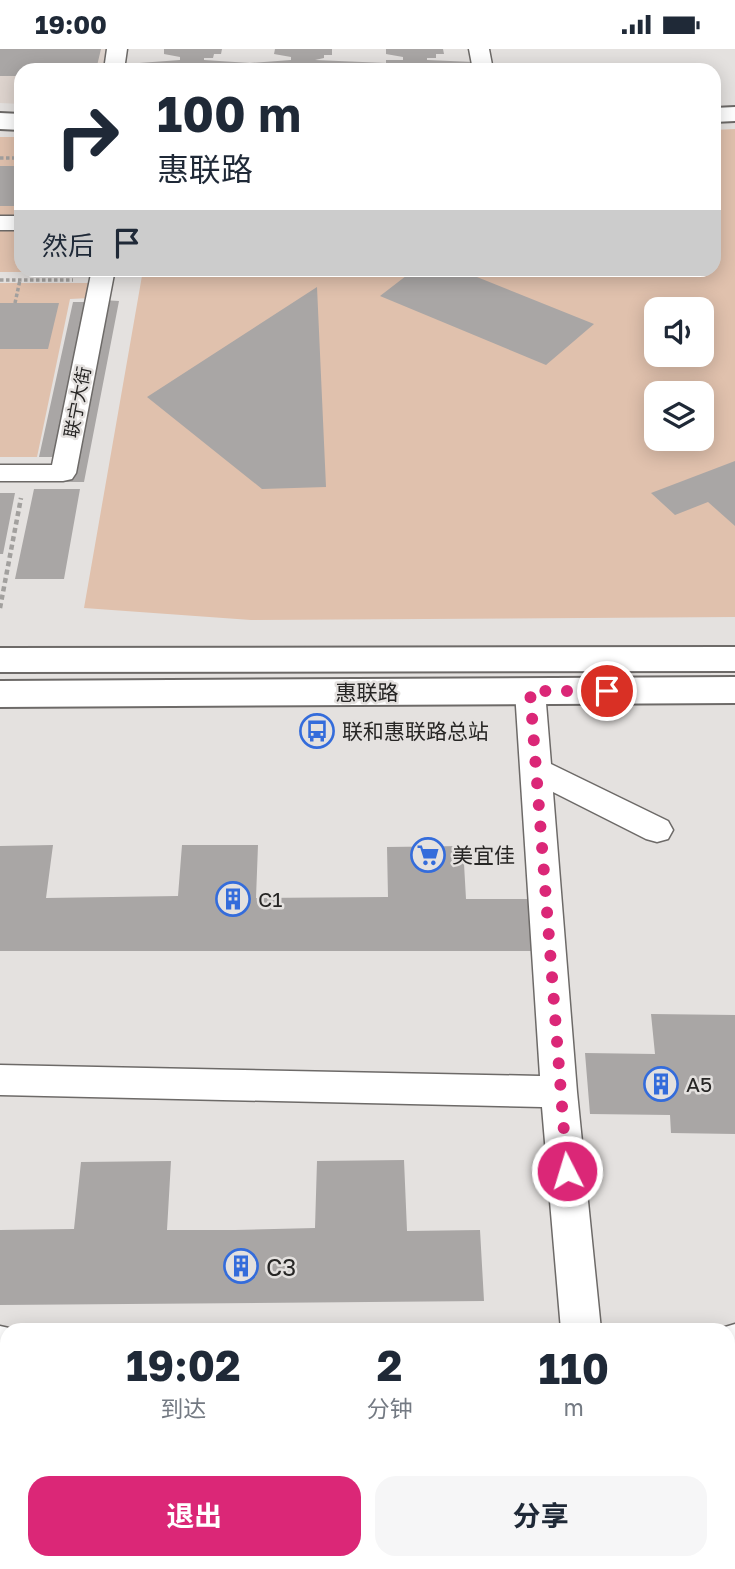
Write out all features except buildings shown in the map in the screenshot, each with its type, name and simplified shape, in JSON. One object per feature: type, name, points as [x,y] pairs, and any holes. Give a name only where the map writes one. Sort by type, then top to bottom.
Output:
[{"type":"street","name":"联宁大街","points":[[13,473],[63,473],[103,277]]},
{"type":"street","name":"惠联路","points":[[0,660],[735,659]]},
{"type":"street","name":"惠联路","points":[[0,694],[735,690]]},
{"type":"street","points":[[530,691],[538,771],[559,1092],[580,1323]]},
{"type":"street","points":[[538,771],[657,830]]},
{"type":"street","points":[[0,1080],[559,1092]]},
{"type":"path","points":[[0,280],[70,277]]},
{"type":"path","points":[[15,303],[20,280]]},
{"type":"path","points":[[0,608],[13,473]]},
{"type":"shaded area","points":[[0,49],[107,49],[104,63],[14,63],[14,104],[0,103]]},
{"type":"shaded area","points":[[735,129],[735,617],[251,620],[84,608],[142,277],[721,277],[721,130]]},
{"type":"shaded area","points":[[0,137],[14,137],[14,221],[0,221]]},
{"type":"shaded area","points":[[0,229],[14,229],[14,272],[0,272]]},
{"type":"shaded area","points":[[0,283],[94,283],[90,298],[70,299],[37,457],[0,457]]},
{"type":"place","name":"联和惠联路总站","points":[[317,731]]},
{"type":"place","name":"美宜佳","points":[[428,855]]},
{"type":"place","name":"C1","points":[[233,899]]},
{"type":"place","name":"A5","points":[[661,1084]]},
{"type":"place","name":"C3","points":[[241,1266]]},
{"type":"route","points":[[567,1171],[530,691],[607,691]]}]
